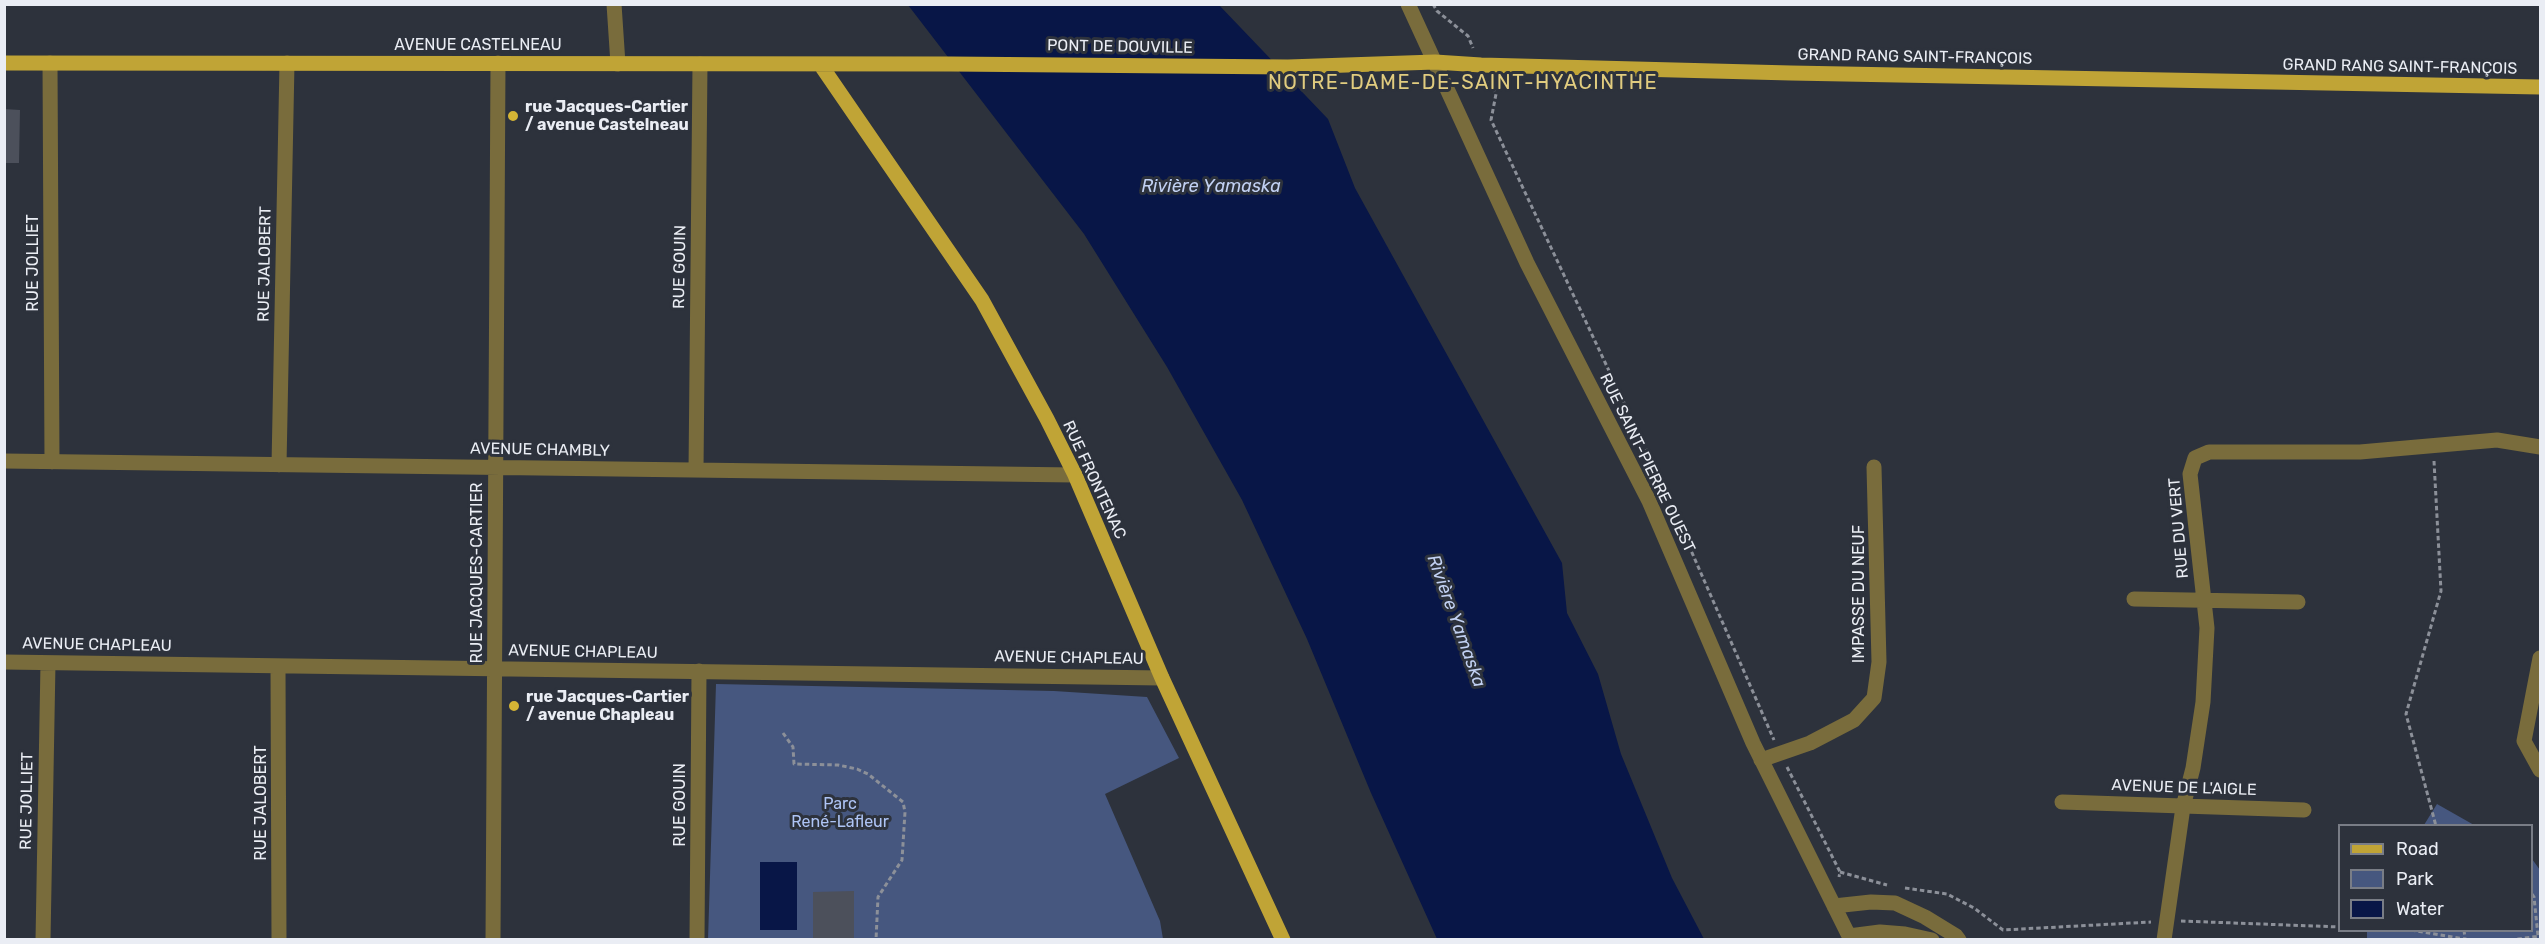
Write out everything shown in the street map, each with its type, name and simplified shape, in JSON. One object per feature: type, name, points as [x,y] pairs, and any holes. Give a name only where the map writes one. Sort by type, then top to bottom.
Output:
[{"type":"main road","name":"GRAND RANG SAINT-FRANÇOIS","points":[[1288,67],[1435,62],[1481,65],[2541,87]]},
{"type":"main road","name":"AVENUE CASTELNEAU","points":[[4,63],[951,64]]},
{"type":"main road","name":"RUE FRONTENAC","points":[[820,64],[982,300],[1075,475],[1162,678],[1282,939]]},
{"type":"main road","name":"PONT DE DOUVILLE","points":[[951,64],[1288,67]]},
{"type":"street","points":[[614,4],[618,64]]},
{"type":"street","name":"RUE SAINT-PIERRE OUEST","points":[[1408,4],[1527,263],[1649,501],[1761,760],[1850,938]]},
{"type":"street","name":"RUE JOLLIET","points":[[50,63],[52,462]]},
{"type":"street","name":"RUE JALOBERT","points":[[279,465],[287,63]]},
{"type":"street","name":"RUE JACQUES-CARTIER","points":[[493,939],[498,63]]},
{"type":"street","name":"RUE GOUIN","points":[[696,470],[700,64]]},
{"type":"street","name":"RUE DU VERT","points":[[2164,939],[2183,807],[2193,768],[2203,702],[2207,628],[2190,474],[2195,458],[2209,452],[2360,452],[2497,440],[2541,447]]},
{"type":"street","name":"AVENUE CHAMBLY","points":[[4,461],[1075,475]]},
{"type":"street","name":"IMPASSE DU NEUF","points":[[1761,760],[1810,743],[1854,720],[1874,698],[1879,662],[1874,467]]},
{"type":"street","points":[[2134,599],[2298,602]]},
{"type":"street","points":[[2541,658],[2524,741],[2541,770]]},
{"type":"street","name":"AVENUE CHAPLEAU","points":[[4,662],[1162,678]]},
{"type":"street","name":"RUE JOLLIET","points":[[43,939],[48,663]]},
{"type":"street","name":"RUE JALOBERT","points":[[278,666],[279,939]]},
{"type":"street","name":"RUE GOUIN","points":[[697,939],[699,671]]},
{"type":"street","name":"AVENUE DE L'AIGLE","points":[[2062,802],[2304,810]]},
{"type":"street","points":[[1834,906],[1871,902],[1895,903],[1925,917],[1959,939]]},
{"type":"street","points":[[1850,938],[1880,932],[1932,939]]},
{"type":"path","points":[[1433,4],[1437,11],[1468,36],[1496,94],[1491,120],[1658,475],[1780,753],[1840,872],[1834,906]]},
{"type":"path","points":[[2433,447],[2441,591],[2406,714],[2436,824]]},
{"type":"path","points":[[783,733],[793,747],[794,764],[838,765],[857,769],[868,774],[903,802],[902,860],[878,897],[876,939]]},
{"type":"path","points":[[1840,872],[1891,886]]},
{"type":"path","points":[[1902,887],[1947,894],[1974,908],[2003,930],[2166,921],[2338,927]]},
{"type":"path","points":[[2510,939],[2539,936],[2533,896]]},
{"type":"path","points":[[2423,932],[2471,939]]},
{"type":"green space","name":"Parc René-Lafleur","points":[[716,684],[1054,691],[1147,697],[1179,758],[1105,794],[1160,921],[1163,939],[708,940]]},
{"type":"green space","points":[[2437,804],[2472,824],[2425,824]]},
{"type":"green space","points":[[2533,860],[2540,870],[2540,939],[2367,939],[2367,932],[2533,932]]},
{"type":"water","name":"Rivière Yamaska","points":[[908,5],[1219,5],[1328,119],[1355,188],[1562,563],[1567,613],[1598,674],[1621,754],[1672,878],[1704,939],[1437,939],[1371,793],[1307,639],[1242,500],[1167,367],[1084,234]]},
{"type":"water","points":[[760,862],[797,862],[797,930],[760,930]]},
{"type":"building","points":[[4,109],[20,110],[19,163],[4,163]]},
{"type":"building","points":[[854,891],[854,939],[813,939],[813,892]]},
{"type":"place","name":"rue Jacques-Cartier / avenue Castelneau","points":[[513,116]]},
{"type":"place","name":"rue Jacques-Cartier / avenue Chapleau","points":[[514,706]]},
{"type":"district","name":"NOTRE-DAME-DE-SAINT-HYACINTHE","points":[[1463,83]]}]
